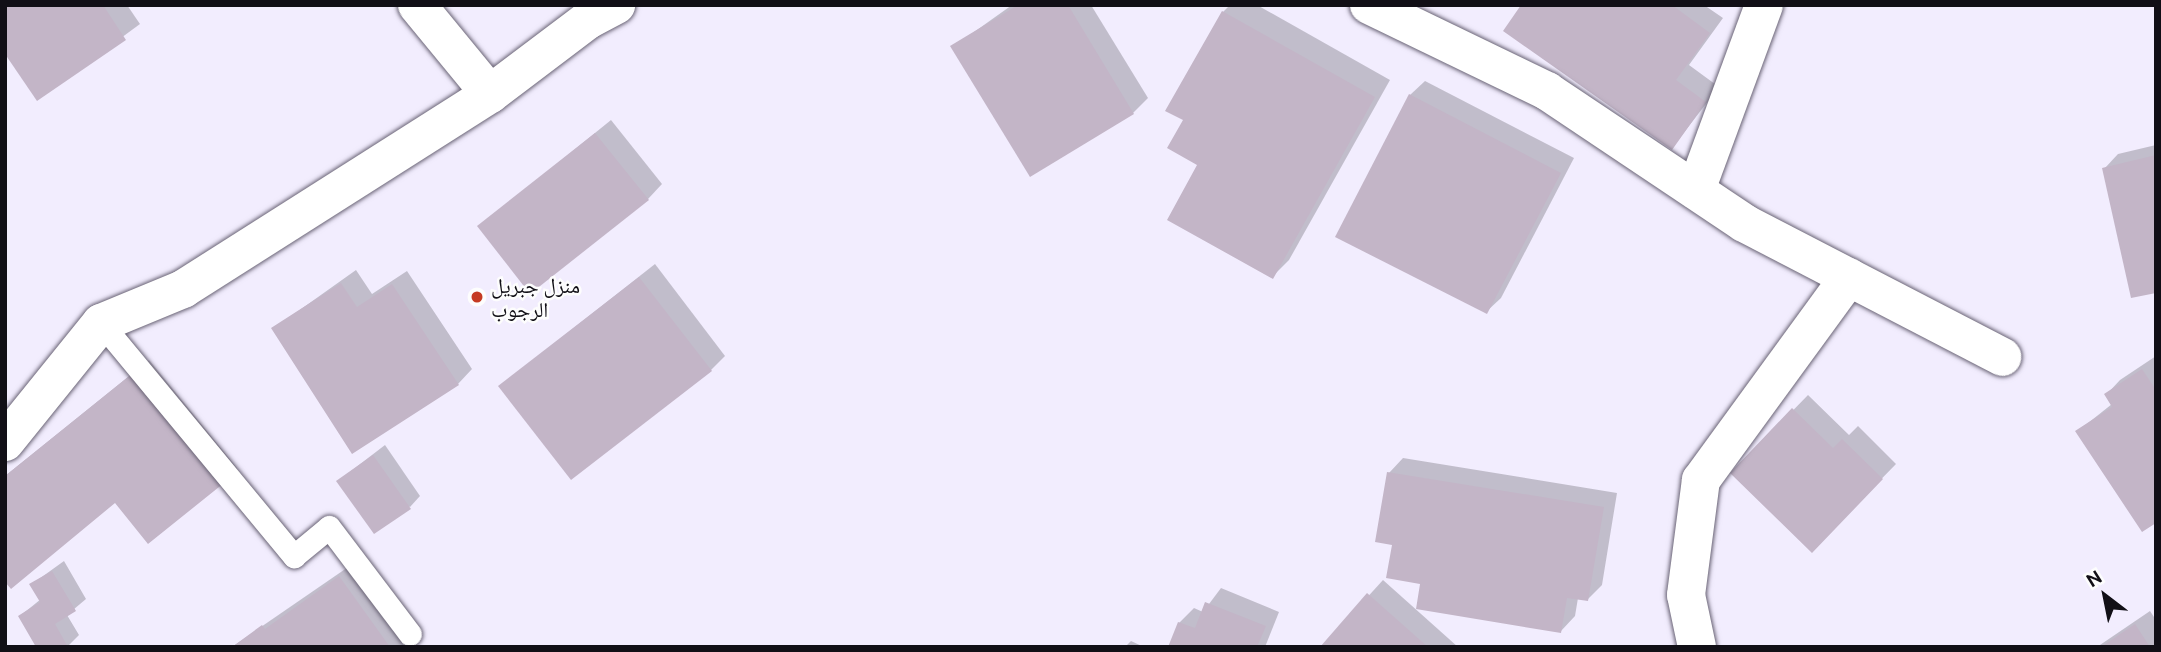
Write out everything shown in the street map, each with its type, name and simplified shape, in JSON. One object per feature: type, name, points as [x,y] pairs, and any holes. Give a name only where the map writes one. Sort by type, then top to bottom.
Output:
[{"type":"street","points":[[417,5],[490,94]]},
{"type":"street","points":[[5,442],[101,323],[183,289],[490,94],[588,20],[617,5]]},
{"type":"street","points":[[1369,5],[1547,91],[1744,223],[2001,357]]},
{"type":"street","points":[[1696,190],[1764,5]]},
{"type":"street","points":[[1697,647],[1686,595],[1700,480],[1849,277]]},
{"type":"lane","points":[[101,323],[294,556],[329,527],[410,634]]},
{"type":"building","points":[[5,5],[103,5],[126,40],[37,101],[5,54]]},
{"type":"building","points":[[1018,5],[1068,5],[1134,114],[1030,177],[950,46]]},
{"type":"building","points":[[1521,5],[1672,5],[1710,33],[1676,80],[1706,102],[1672,150],[1503,31]]},
{"type":"building","points":[[1222,11],[1375,97],[1273,279],[1167,220],[1197,165],[1167,148],[1183,120],[1165,111]]},
{"type":"building","points":[[1409,94],[1561,173],[1487,314],[1335,237]]},
{"type":"building","points":[[595,133],[649,200],[530,294],[477,226]]},
{"type":"building","points":[[2156,155],[2156,293],[2131,298],[2102,168]]},
{"type":"building","points":[[639,277],[712,371],[571,480],[498,386]]},
{"type":"building","points":[[341,283],[357,307],[392,284],[459,385],[352,454],[271,328]]},
{"type":"building","points":[[2142,369],[2156,390],[2156,523],[2142,532],[2075,431],[2112,407],[2104,394]]},
{"type":"building","points":[[133,373],[224,483],[148,544],[115,503],[11,589],[5,582],[5,476]]},
{"type":"building","points":[[1792,408],[1833,448],[1842,439],[1883,479],[1812,553],[1730,473]]},
{"type":"building","points":[[373,455],[411,509],[374,534],[336,481]]},
{"type":"building","points":[[1387,472],[1604,507],[1588,601],[1567,598],[1561,633],[1416,609],[1420,584],[1386,578],[1392,545],[1375,542]]},
{"type":"building","points":[[52,571],[76,611],[55,624],[68,647],[36,647],[18,616],[40,602],[29,584]]},
{"type":"building","points":[[339,576],[390,647],[232,647],[262,625],[265,629]]},
{"type":"building","points":[[1367,593],[1428,647],[1320,647]]},
{"type":"building","points":[[1205,602],[1266,626],[1257,647],[1168,647],[1178,622],[1195,628]]},
{"type":"building","points":[[2135,624],[2150,647],[2101,647]]},
{"type":"place","name":"منزل جبريل الرجوب","points":[[477,297]]}]
